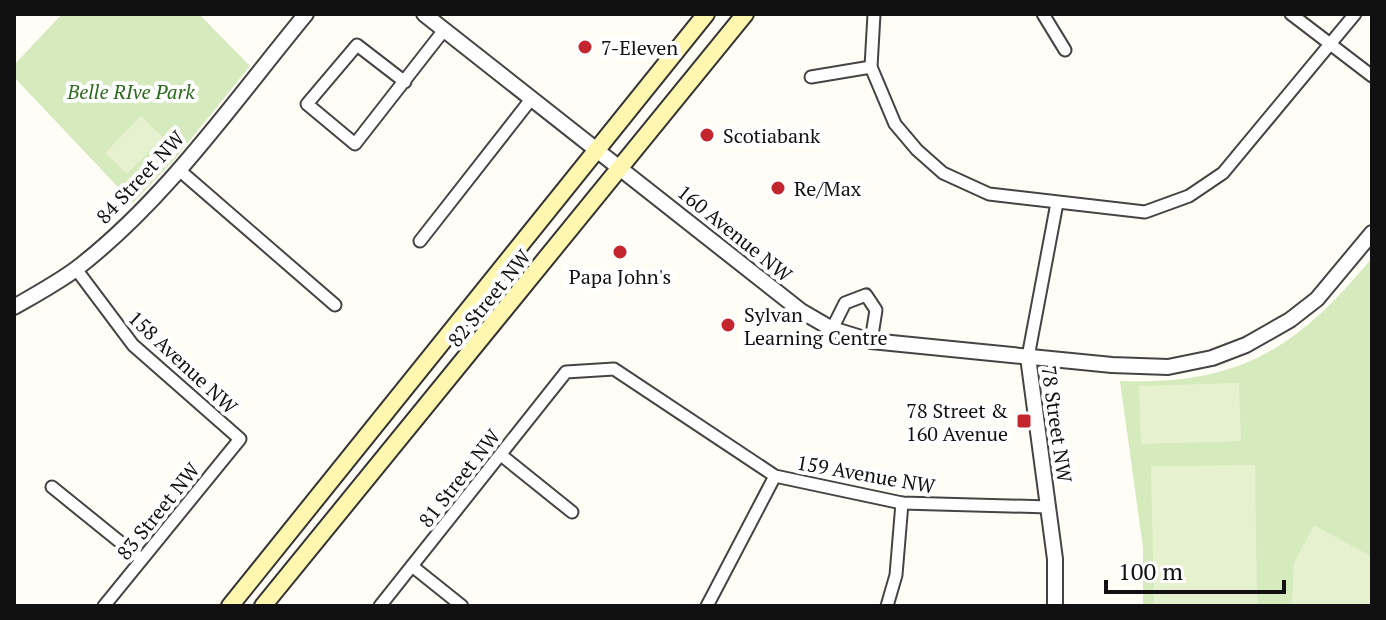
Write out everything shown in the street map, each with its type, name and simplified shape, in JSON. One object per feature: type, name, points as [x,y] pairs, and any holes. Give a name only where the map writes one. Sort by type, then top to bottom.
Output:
[{"type":"main road","name":"82 Street NW","points":[[230,606],[706,14]]},
{"type":"main road","name":"82 Street NW","points":[[263,606],[745,14]]},
{"type":"street","name":"84 Street NW","points":[[14,307],[76,269],[178,169],[306,14]]},
{"type":"street","name":"160 Avenue NW","points":[[424,14],[801,311],[832,329],[871,341],[1168,367],[1212,358],[1246,345],[1290,320],[1317,299],[1372,233]]},
{"type":"street","points":[[874,14],[871,67],[895,124],[917,150],[943,173],[989,194],[1145,212],[1189,196],[1223,173],[1355,14]]},
{"type":"street","points":[[1043,14],[1065,50]]},
{"type":"street","points":[[1291,14],[1372,76]]},
{"type":"street","points":[[405,82],[357,45],[307,104],[355,144],[405,82],[444,30]]},
{"type":"street","points":[[811,77],[871,67]]},
{"type":"street","points":[[420,241],[532,98]]},
{"type":"street","points":[[178,169],[335,305]]},
{"type":"street","name":"78 Street NW","points":[[1055,606],[1055,559],[1028,357],[1057,203]]},
{"type":"street","name":"158 Avenue NW","points":[[76,269],[133,345],[240,439]]},
{"type":"street","points":[[832,329],[845,303],[866,295],[876,310],[871,341]]},
{"type":"street","name":"159 Avenue NW","points":[[566,372],[614,369],[775,476],[902,503],[1049,507]]},
{"type":"street","name":"81 Street NW","points":[[380,606],[566,372]]},
{"type":"street","name":"83 Street NW","points":[[104,606],[240,439]]},
{"type":"street","points":[[501,455],[572,512]]},
{"type":"street","points":[[707,606],[775,476]]},
{"type":"street","points":[[52,487],[141,559]]},
{"type":"street","points":[[887,606],[896,575],[902,503]]},
{"type":"street","points":[[412,566],[462,606]]},
{"type":"green space","name":"Belle RIve Park","points":[[62,14],[199,14],[250,66],[174,160],[133,203],[14,77],[14,65]]},
{"type":"green space","points":[[141,116],[163,137],[127,174],[105,153]]},
{"type":"green space","points":[[1372,258],[1372,606],[1143,606],[1143,548],[1120,381],[1162,381],[1200,376],[1233,368],[1263,355],[1318,316]]},
{"type":"green space","points":[[1239,383],[1241,441],[1141,444],[1139,386]]},
{"type":"green space","points":[[1255,465],[1257,606],[1154,606],[1151,466]]},
{"type":"green space","points":[[1314,525],[1372,557],[1372,606],[1292,606],[1294,563]]},
{"type":"place","name":"7-Eleven","points":[[585,47]]},
{"type":"place","name":"Scotiabank","points":[[707,135]]},
{"type":"place","name":"Re/Max","points":[[778,188]]},
{"type":"place","name":"Papa John's","points":[[620,252]]},
{"type":"place","name":"Sylvan Learning Centre","points":[[728,325]]},
{"type":"place","name":"78 Street & 160 Avenue","points":[[1024,421]]}]
